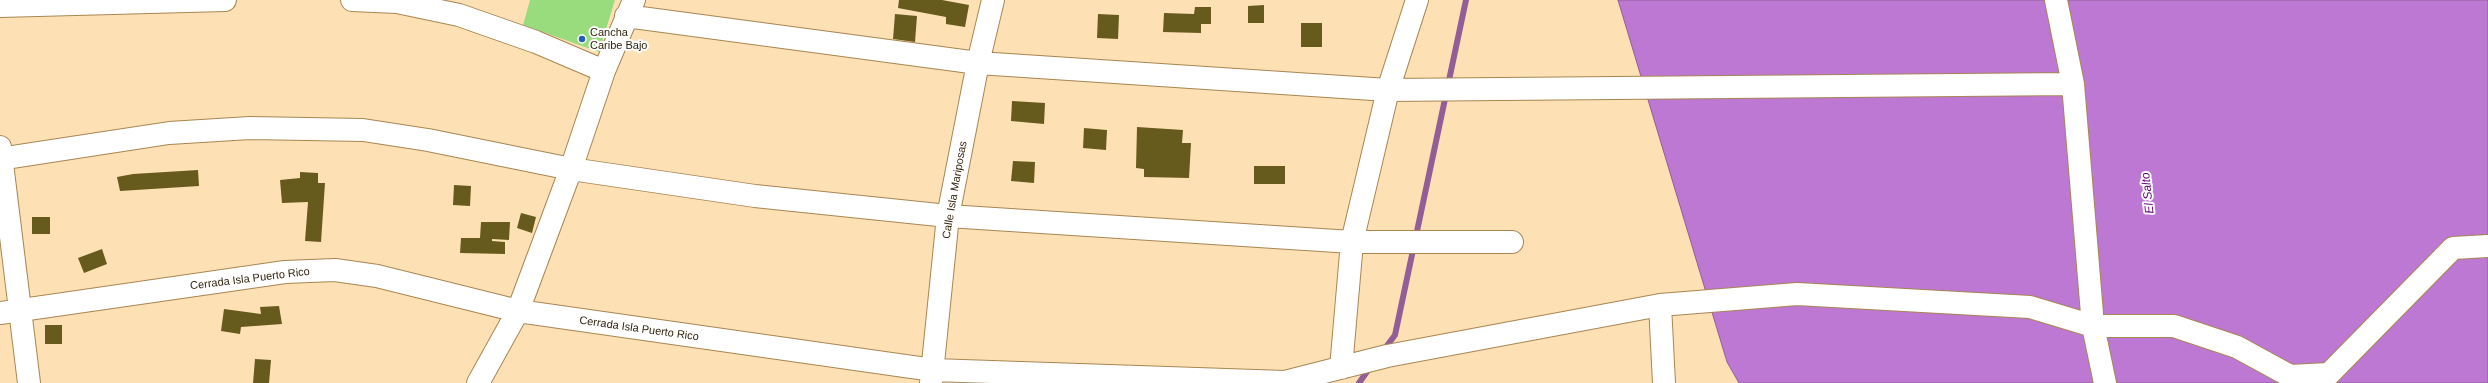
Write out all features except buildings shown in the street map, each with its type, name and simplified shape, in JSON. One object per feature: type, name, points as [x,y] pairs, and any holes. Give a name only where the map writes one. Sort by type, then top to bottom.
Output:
[{"type":"street","points":[[0,6],[225,0]]},
{"type":"street","points":[[352,0],[397,2],[459,15],[536,42],[604,71]]},
{"type":"street","name":"Calle Isla Mariposas","points":[[932,376],[948,216],[978,63],[993,0]]},
{"type":"street","points":[[1341,368],[1352,242],[1388,90],[1417,0]]},
{"type":"street","points":[[2056,0],[2073,84],[2093,326],[2105,383]]},
{"type":"street","points":[[478,383],[518,311],[571,169],[604,71],[630,8],[978,63],[1388,90],[2073,84]]},
{"type":"street","points":[[29,383],[10,312],[1,155],[169,133],[250,128],[363,130],[428,140],[571,169],[756,196],[948,216],[1352,242],[1512,242]]},
{"type":"street","name":"Cerrada Isla Puerto Rico","points":[[10,312],[286,272],[335,270],[377,276],[518,311],[821,356],[932,376],[1285,383],[1388,356],[1660,305],[1798,294],[2030,307],[2093,326],[2174,326],[2237,347],[2290,376],[2329,374],[2453,248],[2488,246]]},
{"type":"street","points":[[1660,305],[1664,383]]},
{"type":"green space","name":"Cancha Caribe Bajo","points":[[530,0],[615,0],[599,52],[523,25]]},
{"type":"water","name":"El Salto","points":[[1618,0],[2488,0],[2488,383],[1739,383],[1727,362]]},
{"type":"waterway","points":[[1383,351],[1395,335],[1466,0]]},
{"type":"waterway","points":[[1359,383],[1371,366]]},
{"type":"place","name":"Cancha Caribe Bajo","points":[[582,39]]}]
